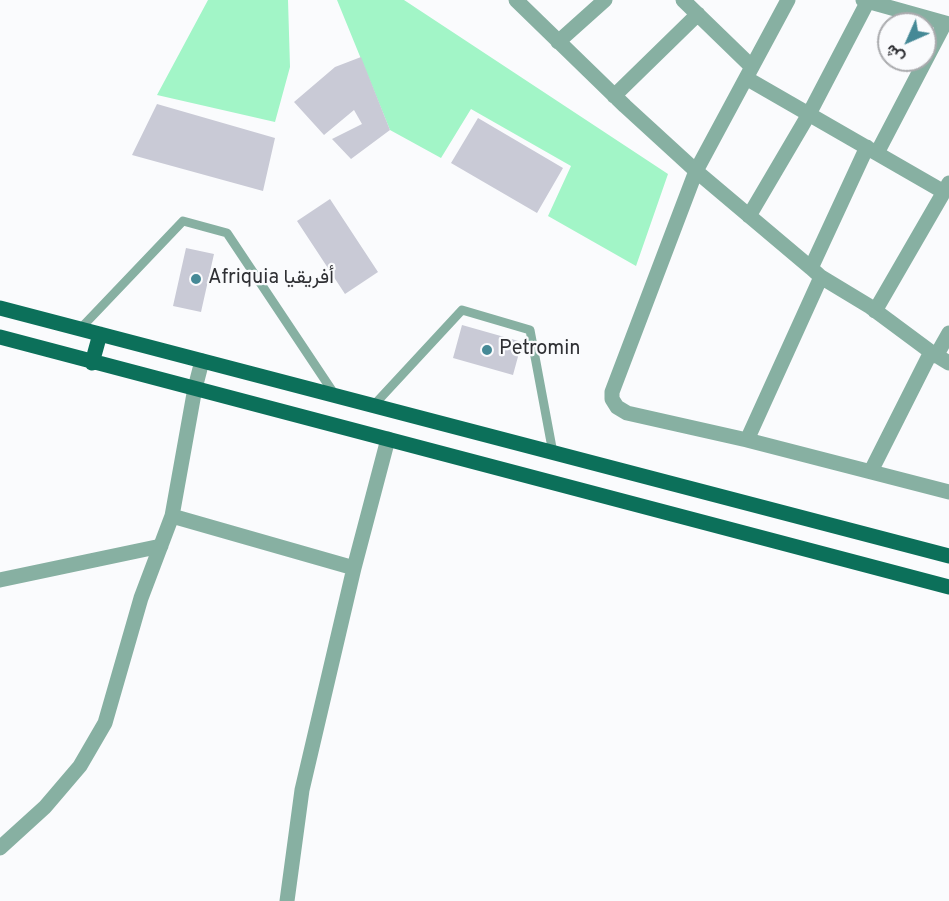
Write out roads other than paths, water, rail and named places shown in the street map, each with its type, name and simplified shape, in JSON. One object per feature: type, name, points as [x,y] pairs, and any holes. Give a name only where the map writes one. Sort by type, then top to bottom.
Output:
[{"type":"main road","points":[[0,308],[949,556]]},
{"type":"main road","points":[[92,363],[99,334]]},
{"type":"main road","points":[[0,337],[949,587]]},
{"type":"street","points":[[516,0],[614,96],[696,171],[816,273],[876,311],[939,357]]},
{"type":"street","points":[[558,42],[605,0]]},
{"type":"street","points":[[683,0],[749,73],[809,114],[872,150],[947,188],[876,311]]},
{"type":"street","points":[[788,0],[696,171],[612,392],[612,399],[617,407],[627,413],[747,440],[949,492]]},
{"type":"street","points":[[747,440],[816,273],[872,150],[947,23],[865,1],[809,114],[749,216]]},
{"type":"street","points":[[614,96],[698,14]]},
{"type":"street","points":[[871,471],[939,357],[949,333]]},
{"type":"street","points":[[0,848],[45,807],[80,766],[105,723],[141,598],[172,516],[202,361]]},
{"type":"street","points":[[287,901],[302,790],[354,568],[388,439]]},
{"type":"street","points":[[172,516],[354,568]]},
{"type":"street","points":[[0,580],[160,546]]},
{"type":"lane","points":[[80,329],[183,220],[227,232],[337,397]]},
{"type":"lane","points":[[373,406],[462,310],[530,330],[553,453]]},
{"type":"place","name":"Afriquia أفريقيا","points":[[196,279]]},
{"type":"place","name":"Petromin","points":[[487,350]]}]
